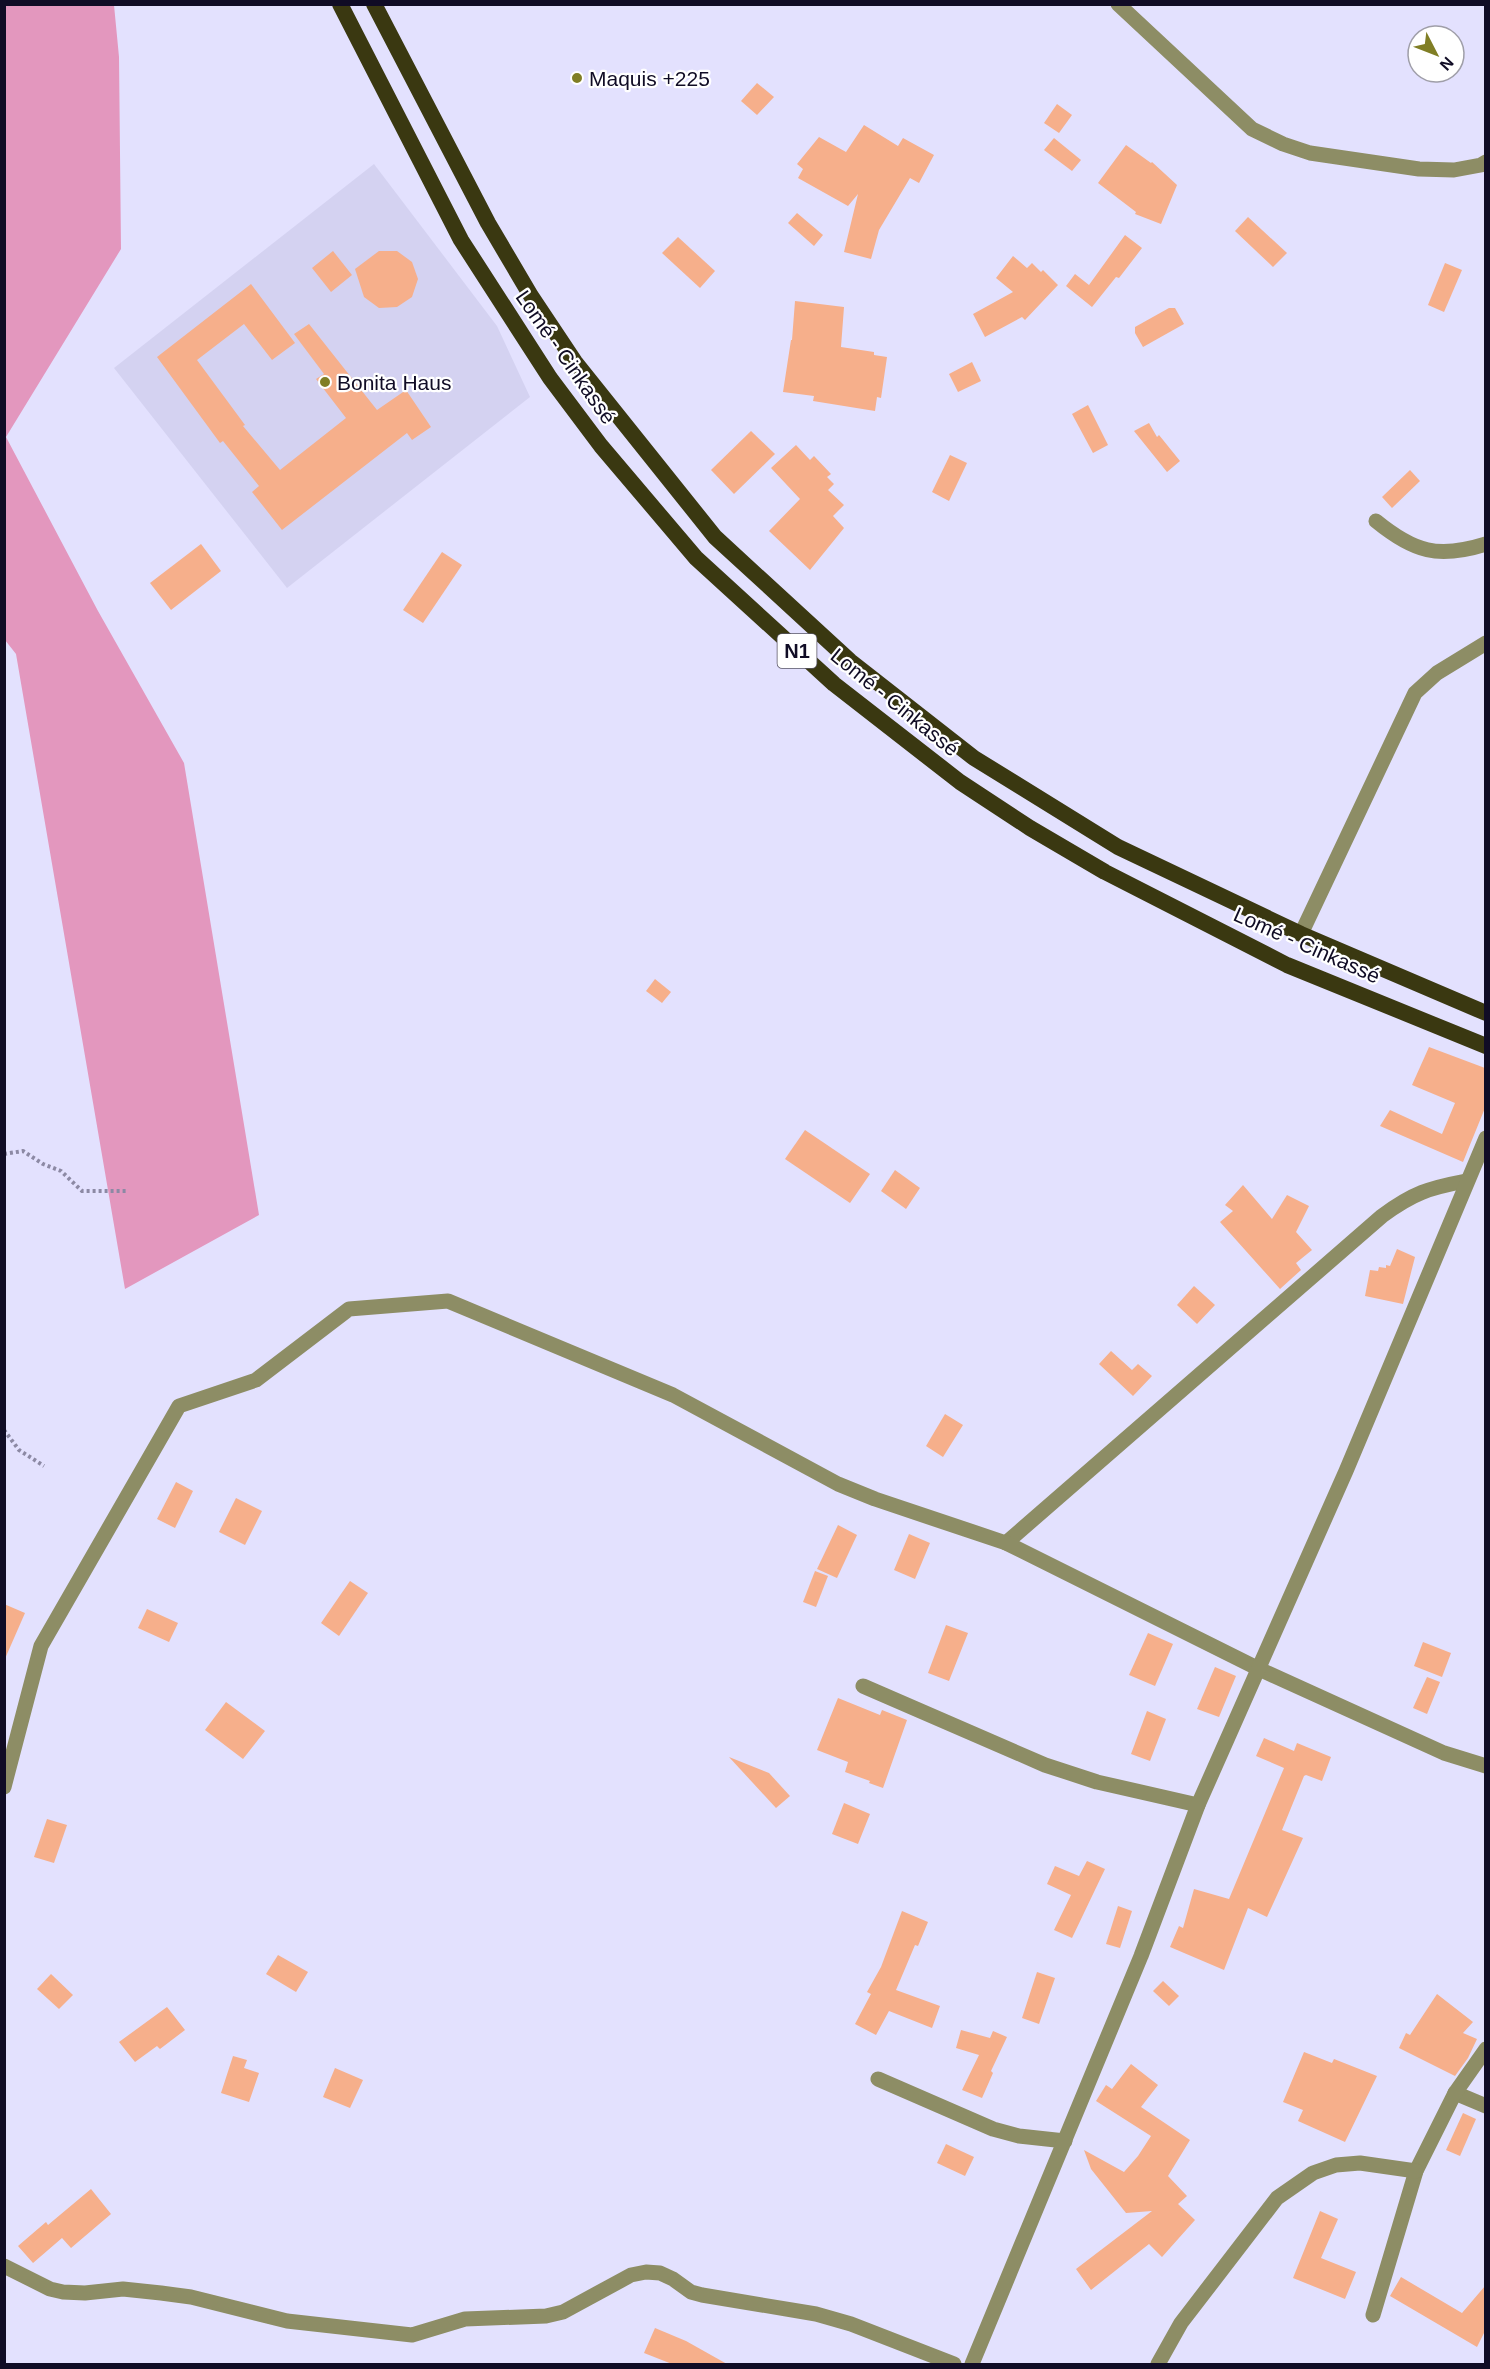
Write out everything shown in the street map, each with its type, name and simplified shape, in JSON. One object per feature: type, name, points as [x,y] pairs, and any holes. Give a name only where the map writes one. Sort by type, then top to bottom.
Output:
[{"type":"highway","name":"Lomé - Cinkassé","points":[[340,4],[461,240],[550,378],[601,446],[696,558],[834,684],[960,782],[1030,828],[1105,872],[1287,965],[1485,1046]]},
{"type":"highway","name":"Lomé - Cinkassé","points":[[374,4],[468,186],[531,296],[575,362],[715,537],[850,661],[974,758],[1118,847],[1301,934],[1485,1013]]},
{"type":"highway","points":[[696,558],[715,537]]},
{"type":"street","points":[[1118,4],[1252,129],[1282,144],[1310,153],[1419,169],[1454,170],[1485,162]]},
{"type":"street","points":[[1376,521],[1398,539],[1419,549],[1443,552],[1466,550],[1485,544]]},
{"type":"street","points":[[1301,934],[1415,693],[1437,673],[1485,643]]},
{"type":"street","points":[[972,2364],[1141,1956],[1198,1805],[1350,1462],[1485,1138]]},
{"type":"street","points":[[1006,1543],[1382,1216],[1414,1194],[1431,1187],[1466,1181]]},
{"type":"street","points":[[4,1787],[41,1647],[179,1406],[256,1380],[349,1309],[448,1301],[673,1395],[838,1484],[874,1499],[1006,1543],[1259,1669],[1425,1746],[1485,1766]]},
{"type":"street","points":[[862,1686],[1062,1771],[1118,1788],[1198,1805]]},
{"type":"street","points":[[1373,2315],[1416,2171],[1455,2093],[1485,2049]]},
{"type":"street","points":[[878,2079],[993,2129],[1019,2136],[1065,2141]]},
{"type":"street","points":[[1455,2093],[1485,2106]]},
{"type":"street","points":[[1158,2364],[1181,2323],[1277,2198],[1313,2173],[1336,2165],[1360,2163],[1416,2171]]},
{"type":"street","points":[[4,2266],[50,2289],[63,2292],[85,2293],[123,2289],[171,2294],[287,2321],[412,2335],[465,2319],[546,2316],[563,2312],[631,2275],[653,2272],[673,2279],[691,2292],[816,2314],[850,2324],[954,2364]]},
{"type":"path","points":[[4,1154],[23,1151],[43,1164],[61,1170],[82,1191],[126,1191]]},
{"type":"path","points":[[4,1430],[19,1450],[44,1466]]},
{"type":"shaded area","points":[[4,5],[114,5],[119,57],[121,249],[6,437],[98,611],[184,763],[259,1215],[125,1289],[16,654],[5,640]]},
{"type":"shaded area","name":"Bonita Haus","points":[[374,164],[497,326],[530,397],[287,588],[114,368]]},
{"type":"building","points":[[757,83],[774,97],[757,115],[741,101]]},
{"type":"building","points":[[1057,104],[1072,115],[1059,133],[1044,123]]},
{"type":"building","points":[[864,125],[898,146],[903,138],[934,155],[919,183],[910,178],[879,230],[871,259],[844,252],[858,194],[848,206],[798,178],[803,169],[797,164],[819,137],[846,152]]},
{"type":"building","points":[[1054,138],[1081,160],[1072,171],[1044,150]]},
{"type":"building","points":[[1126,145],[1152,162],[1177,185],[1161,224],[1135,214],[1136,212],[1098,183]]},
{"type":"building","points":[[797,213],[823,235],[814,246],[788,223]]},
{"type":"building","points":[[1248,217],[1287,253],[1273,267],[1235,231]]},
{"type":"building","points":[[1125,235],[1142,248],[1119,278],[1116,277],[1092,307],[1066,286],[1075,274],[1089,285]]},
{"type":"building","points":[[678,237],[715,271],[700,288],[662,253]]},
{"type":"building","points":[[333,251],[352,275],[331,292],[312,268]]},
{"type":"building","points":[[379,251],[397,251],[412,262],[418,279],[412,297],[397,307],[379,308],[364,297],[355,269]]},
{"type":"building","points":[[1013,256],[1027,268],[1032,263],[1041,272],[1043,270],[1058,285],[1025,320],[1022,317],[985,337],[973,314],[1013,292],[996,278]]},
{"type":"building","points":[[1445,263],[1462,270],[1444,312],[1428,305]]},
{"type":"building","points":[[251,284],[295,343],[272,360],[244,324],[197,360],[245,425],[243,426],[280,470],[346,418],[316,379],[324,374],[294,334],[309,324],[377,410],[406,390],[431,427],[412,440],[407,433],[282,530],[252,492],[259,486],[223,441],[220,443],[157,357]]},
{"type":"building","points":[[795,301],[844,307],[841,347],[874,352],[874,355],[887,357],[881,398],[877,397],[875,411],[813,401],[814,396],[783,392],[792,340]]},
{"type":"building","points":[[1169,308],[1175,308],[1184,324],[1143,347],[1135,333],[1135,327]]},
{"type":"building","points":[[972,362],[981,381],[958,392],[949,374]]},
{"type":"building","points":[[1088,405],[1108,445],[1093,453],[1072,414]]},
{"type":"building","points":[[1149,423],[1157,437],[1159,435],[1180,461],[1167,472],[1134,431]]},
{"type":"building","points":[[751,431],[775,454],[734,494],[711,470]]},
{"type":"building","points":[[796,445],[810,460],[814,456],[831,474],[827,477],[834,484],[828,490],[844,505],[833,516],[844,528],[810,570],[769,531],[800,499],[771,468]]},
{"type":"building","points":[[950,455],[967,463],[949,501],[932,492]]},
{"type":"building","points":[[1410,470],[1420,481],[1392,508],[1382,497]]},
{"type":"building","points":[[201,544],[221,571],[171,610],[150,583]]},
{"type":"building","points":[[442,552],[462,565],[423,623],[403,610]]},
{"type":"building","points":[[655,979],[671,992],[662,1003],[646,991]]},
{"type":"building","points":[[1429,1047],[1485,1068],[1485,1108],[1463,1162],[1380,1126],[1390,1110],[1442,1134],[1455,1103],[1412,1085]]},
{"type":"building","points":[[805,1130],[870,1174],[850,1203],[785,1159]]},
{"type":"building","points":[[895,1170],[920,1188],[906,1209],[881,1191]]},
{"type":"building","points":[[1243,1185],[1272,1219],[1287,1195],[1309,1206],[1296,1232],[1312,1250],[1296,1263],[1301,1270],[1280,1289],[1220,1222],[1233,1211],[1225,1205]]},
{"type":"building","points":[[1397,1249],[1415,1257],[1403,1304],[1365,1296],[1370,1270],[1378,1271],[1379,1267],[1390,1266]]},
{"type":"building","points":[[1194,1286],[1215,1305],[1197,1324],[1177,1305]]},
{"type":"building","points":[[1111,1351],[1132,1370],[1138,1364],[1152,1376],[1133,1396],[1099,1364]]},
{"type":"building","points":[[945,1414],[963,1425],[943,1457],[926,1446]]},
{"type":"building","points":[[176,1482],[193,1491],[175,1528],[157,1519]]},
{"type":"building","points":[[236,1498],[262,1511],[245,1545],[219,1532]]},
{"type":"building","points":[[838,1525],[857,1535],[837,1578],[817,1569]]},
{"type":"building","points":[[909,1534],[930,1543],[915,1579],[894,1570]]},
{"type":"building","points":[[815,1571],[828,1576],[816,1607],[803,1602]]},
{"type":"building","points":[[350,1581],[368,1593],[339,1636],[321,1623]]},
{"type":"building","points":[[4,1604],[25,1613],[4,1661]]},
{"type":"building","points":[[147,1609],[178,1623],[169,1642],[138,1628]]},
{"type":"building","points":[[946,1625],[968,1633],[949,1681],[928,1673]]},
{"type":"building","points":[[1148,1633],[1173,1644],[1155,1686],[1129,1675]]},
{"type":"building","points":[[1423,1642],[1451,1653],[1442,1677],[1414,1666]]},
{"type":"building","points":[[1215,1667],[1236,1676],[1219,1717],[1197,1709]]},
{"type":"building","points":[[1427,1677],[1440,1682],[1427,1714],[1413,1708]]},
{"type":"building","points":[[838,1698],[880,1715],[882,1710],[907,1720],[883,1788],[845,1772],[848,1762],[817,1750]]},
{"type":"building","points":[[226,1702],[265,1731],[243,1759],[205,1730]]},
{"type":"building","points":[[1147,1711],[1166,1719],[1150,1761],[1131,1754]]},
{"type":"building","points":[[1264,1738],[1294,1751],[1297,1743],[1331,1757],[1322,1781],[1304,1776],[1282,1830],[1303,1838],[1267,1917],[1248,1908],[1224,1970],[1170,1947],[1179,1926],[1183,1928],[1194,1889],[1229,1899],[1284,1768],[1256,1756]]},
{"type":"building","points":[[729,1757],[769,1773],[790,1796],[776,1808]]},
{"type":"building","points":[[844,1803],[870,1814],[858,1844],[832,1834]]},
{"type":"building","points":[[47,1819],[67,1825],[54,1863],[34,1857]]},
{"type":"building","points":[[1087,1861],[1105,1869],[1072,1938],[1054,1930],[1071,1895],[1047,1884],[1055,1866],[1079,1876]]},
{"type":"building","points":[[1118,1906],[1132,1911],[1120,1948],[1106,1944]]},
{"type":"building","points":[[902,1911],[928,1922],[918,1946],[915,1945],[896,1990],[940,2006],[932,2028],[889,2011],[876,2035],[855,2024],[871,1994],[867,1992],[881,1967]]},
{"type":"building","points":[[278,1955],[308,1972],[296,1992],[266,1974]]},
{"type":"building","points":[[1037,1972],[1055,1978],[1039,2024],[1022,2018]]},
{"type":"building","points":[[51,1974],[73,1995],[59,2009],[37,1989]]},
{"type":"building","points":[[1163,1981],[1179,1996],[1169,2006],[1153,1991]]},
{"type":"building","points":[[1437,1994],[1473,2022],[1463,2033],[1477,2039],[1468,2058],[1455,2076],[1399,2048],[1406,2033],[1410,2035]]},
{"type":"building","points":[[167,2007],[185,2030],[160,2049],[157,2046],[135,2062],[119,2042]]},
{"type":"building","points":[[961,2030],[990,2038],[993,2031],[1007,2037],[991,2071],[993,2073],[982,2098],[962,2090],[979,2055],[956,2048]]},
{"type":"building","points":[[1304,2052],[1332,2063],[1334,2059],[1377,2076],[1345,2142],[1298,2121],[1303,2110],[1283,2102]]},
{"type":"building","points":[[233,2056],[247,2060],[244,2068],[259,2073],[249,2102],[221,2093]]},
{"type":"building","points":[[1131,2064],[1158,2085],[1141,2107],[1190,2140],[1168,2176],[1187,2196],[1178,2204],[1195,2220],[1162,2257],[1149,2244],[1091,2290],[1076,2269],[1152,2211],[1126,2213],[1091,2169],[1084,2150],[1124,2172],[1151,2136],[1096,2101],[1106,2085],[1112,2089]]},
{"type":"building","points":[[335,2068],[363,2080],[350,2108],[323,2097]]},
{"type":"building","points":[[1463,2113],[1476,2119],[1460,2156],[1446,2150]]},
{"type":"building","points":[[946,2144],[974,2157],[965,2176],[937,2163]]},
{"type":"building","points":[[91,2189],[111,2214],[71,2248],[62,2238],[33,2263],[18,2246],[46,2222],[48,2225]]},
{"type":"building","points":[[1320,2211],[1338,2219],[1321,2258],[1356,2272],[1345,2299],[1293,2278]]},
{"type":"building","points":[[1401,2277],[1462,2313],[1485,2286],[1485,2331],[1477,2347],[1390,2296]]},
{"type":"building","points":[[655,2328],[686,2341],[727,2364],[672,2364],[644,2353]]},
{"type":"place","name":"Maquis +225","points":[[577,78]]},
{"type":"place","name":"Bonita Haus","points":[[325,382]]}]
